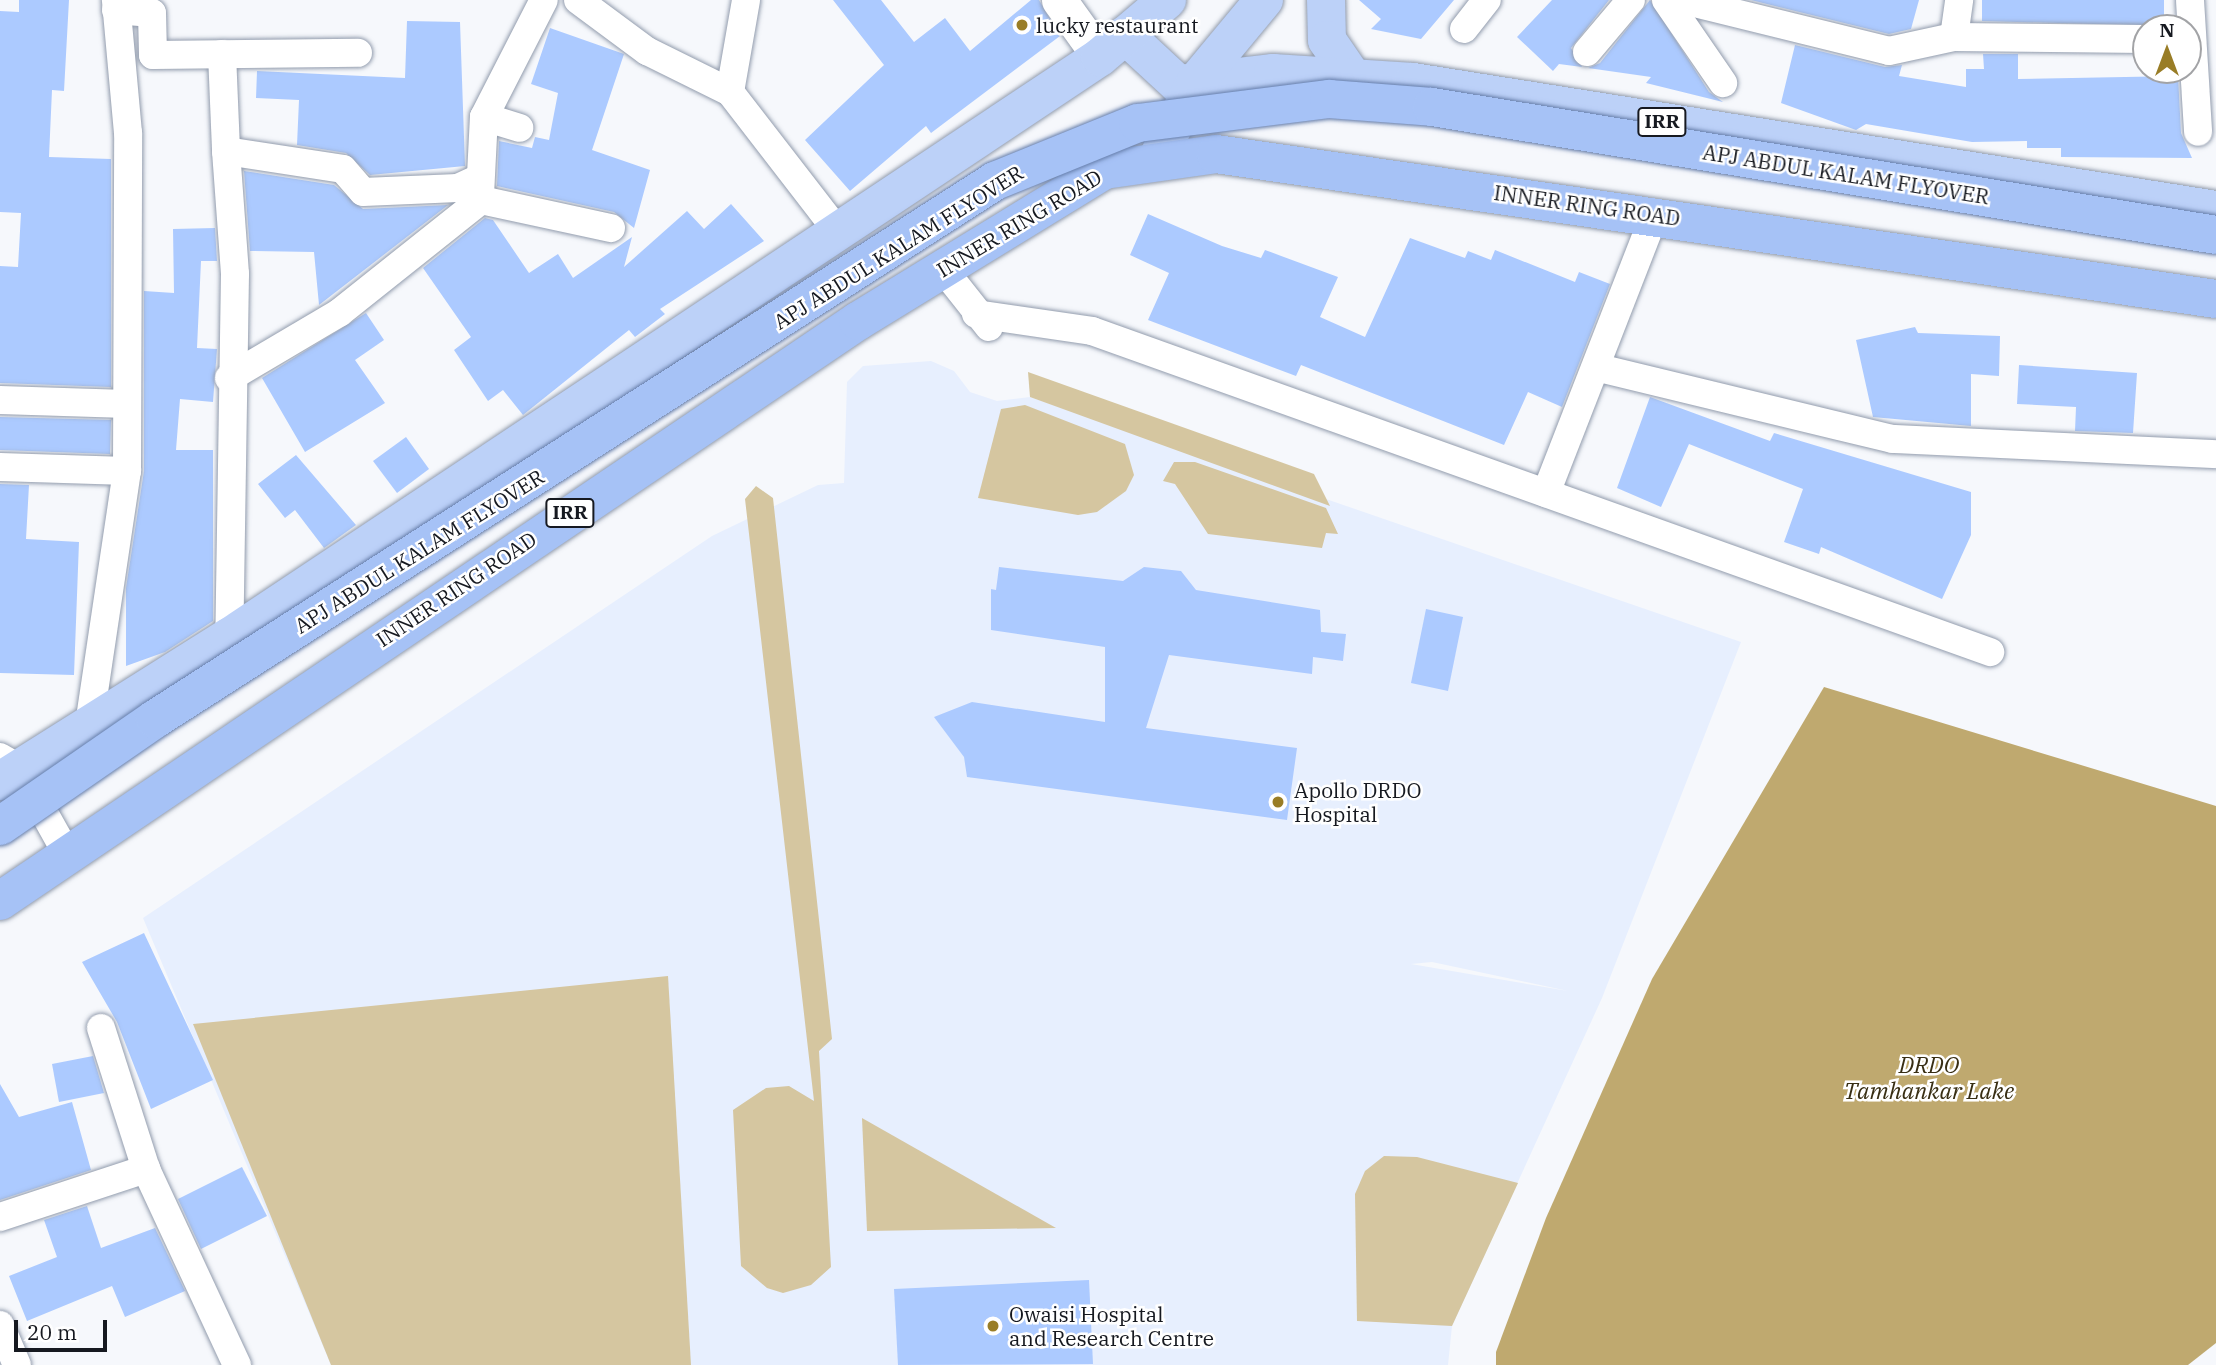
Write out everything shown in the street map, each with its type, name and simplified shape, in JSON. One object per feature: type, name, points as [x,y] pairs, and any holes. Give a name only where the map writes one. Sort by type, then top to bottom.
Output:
[{"type":"highway","name":"APJ ABDUL KALAM FLYOVER","points":[[0,826],[155,719],[995,181],[1138,123],[1329,99],[1432,107],[2216,235]]},
{"type":"highway","name":"INNER RING ROAD","points":[[0,901],[509,553],[943,269],[1104,170],[1157,159],[1216,154],[1655,214],[2216,299]]},
{"type":"main road","points":[[6,769],[89,725],[229,638],[835,228],[1112,46],[1167,0]]},
{"type":"main road","points":[[1157,159],[1195,83],[1264,0]]},
{"type":"main road","points":[[1326,0],[1327,40],[1353,78]]},
{"type":"main road","name":"IRR","points":[[1112,46],[1178,84],[1273,73],[1413,82],[2216,210]]},
{"type":"street","points":[[229,378],[339,313],[479,190],[484,117],[544,0]]},
{"type":"street","points":[[578,0],[647,51],[730,92],[835,228]]},
{"type":"street","points":[[1059,0],[1112,46]]},
{"type":"street","points":[[1464,29],[1487,0]]},
{"type":"street","points":[[1587,52],[1631,0]]},
{"type":"street","points":[[1667,0],[1723,83]]},
{"type":"street","points":[[1682,0],[1889,51],[1954,37],[2132,38]]},
{"type":"street","points":[[1954,37],[1959,0]]},
{"type":"street","points":[[730,92],[750,2]]},
{"type":"street","points":[[89,725],[127,471],[128,133],[116,5],[152,13],[153,55],[358,53]]},
{"type":"street","points":[[222,54],[235,274],[229,378],[229,638]]},
{"type":"street","points":[[2198,132],[2199,84]]},
{"type":"street","points":[[484,117],[519,128]]},
{"type":"street","points":[[226,151],[343,169],[363,192],[458,188],[479,190],[611,228]]},
{"type":"street","points":[[1546,493],[1599,368],[1655,214]]},
{"type":"street","points":[[943,269],[976,314],[998,336]]},
{"type":"street","points":[[976,314],[1093,331],[1990,652]]},
{"type":"street","points":[[1599,368],[1893,439],[2216,454]]},
{"type":"street","points":[[0,400],[127,404]]},
{"type":"street","points":[[0,467],[127,471]]},
{"type":"street","points":[[6,769],[67,854]]},
{"type":"street","points":[[101,1028],[146,1169],[237,1365]]},
{"type":"street","points":[[0,1217],[146,1169]]},
{"type":"street","points":[[0,1325],[17,1365]]},
{"type":"shaded area","points":[[931,361],[954,371],[970,392],[997,401],[1030,397],[1741,642],[1602,998],[1452,1326],[1448,1365],[331,1365],[143,918],[712,536],[818,485],[844,483],[847,382],[863,366]],"holes":[[[1432,962],[1568,991],[1411,964]]]},
{"type":"shaded area","points":[[1028,372],[1314,474],[1330,506],[1030,397]]},
{"type":"shaded area","points":[[1025,405],[1125,444],[1134,475],[1126,491],[1097,512],[1078,515],[978,498],[1001,409]]},
{"type":"shaded area","points":[[1174,462],[1195,462],[1326,508],[1338,534],[1326,533],[1322,548],[1208,534],[1175,484],[1163,481]]},
{"type":"shaded area","points":[[756,486],[773,498],[832,1039],[819,1051],[831,1267],[811,1285],[783,1293],[767,1288],[741,1266],[733,1110],[766,1088],[789,1086],[814,1101],[745,499]]},
{"type":"shaded area","points":[[668,976],[691,1365],[331,1365],[193,1024]]},
{"type":"shaded area","points":[[862,1118],[1056,1228],[867,1231]]},
{"type":"shaded area","points":[[1384,1156],[1417,1157],[1518,1183],[1452,1326],[1357,1321],[1355,1194],[1365,1171]]},
{"type":"water","name":"DRDO Tamhankar Lake","points":[[1824,687],[2216,806],[2216,1343],[2188,1365],[1496,1365],[1496,1352],[1546,1218],[1652,979]]},
{"type":"building","points":[[19,0],[69,0],[64,91],[52,90],[49,157],[111,159],[111,387],[0,383],[0,266],[18,267],[21,213],[0,212],[0,11],[19,12]]},
{"type":"building","points":[[833,0],[881,0],[914,42],[945,18],[970,51],[1031,0],[1039,0],[1060,36],[931,133],[926,126],[850,191],[805,140],[884,65]]},
{"type":"building","points":[[1359,0],[1454,0],[1421,39],[1371,29],[1381,19]]},
{"type":"building","points":[[1552,0],[1609,0],[1571,48],[1582,67],[1559,64],[1553,71],[1517,37]]},
{"type":"building","points":[[1650,0],[1709,92],[1723,102],[1646,83],[1651,77],[1588,68],[1600,63]]},
{"type":"building","points":[[1751,0],[1919,0],[1911,29],[1889,34]]},
{"type":"building","points":[[1982,0],[2164,0],[2164,14],[2132,14],[2132,25],[1982,21]]},
{"type":"building","points":[[407,21],[460,22],[465,166],[370,175],[346,153],[297,145],[299,100],[256,98],[257,71],[405,78]]},
{"type":"building","points":[[550,28],[624,54],[592,150],[650,170],[634,228],[614,212],[497,186],[499,141],[532,148],[535,137],[549,140],[558,93],[531,84]]},
{"type":"building","points":[[1795,45],[1885,67],[1902,65],[1899,76],[1966,87],[1966,69],[1984,69],[1983,54],[2018,54],[2018,79],[2132,77],[2132,84],[2178,84],[2181,133],[2192,158],[2061,157],[2061,148],[2027,148],[2027,141],[1972,142],[1866,124],[1856,130],[1781,103]]},
{"type":"building","points":[[244,171],[334,185],[363,209],[448,205],[319,305],[314,252],[250,251]]},
{"type":"building","points":[[731,204],[764,241],[660,309],[665,314],[635,337],[629,330],[523,415],[503,390],[488,401],[454,350],[471,337],[423,268],[485,218],[493,220],[529,273],[558,254],[573,278],[632,237],[624,267],[687,211],[704,229]]},
{"type":"building","points":[[1148,214],[1222,246],[1261,258],[1265,250],[1338,277],[1320,317],[1365,337],[1410,238],[1465,258],[1468,251],[1491,260],[1495,250],[1575,282],[1579,272],[1610,284],[1562,407],[1528,392],[1504,445],[1301,365],[1296,376],[1148,320],[1169,273],[1130,255]]},
{"type":"building","points":[[215,228],[217,261],[201,261],[197,348],[217,349],[213,402],[180,399],[176,450],[213,450],[213,621],[165,652],[126,666],[126,588],[144,471],[144,291],[174,293],[173,229]]},
{"type":"building","points":[[366,313],[384,340],[355,360],[385,403],[305,452],[262,378]]},
{"type":"building","points":[[1915,327],[1918,333],[2000,336],[1999,376],[1971,374],[1971,426],[1873,417],[1856,340]]},
{"type":"building","points":[[2019,365],[2137,373],[2133,433],[2075,431],[2076,407],[2017,404]]},
{"type":"building","points":[[1650,397],[1770,441],[1774,433],[1971,492],[1971,535],[1942,599],[1821,547],[1819,554],[1784,542],[1803,489],[1689,444],[1661,507],[1617,488]]},
{"type":"building","points":[[0,417],[111,420],[110,454],[0,450]]},
{"type":"building","points":[[406,437],[429,469],[397,493],[373,461]]},
{"type":"building","points":[[296,455],[356,525],[324,548],[295,510],[285,518],[258,484]]},
{"type":"building","points":[[0,484],[29,485],[26,539],[79,542],[74,675],[0,673]]},
{"type":"building","points":[[999,567],[1123,581],[1144,567],[1181,571],[1196,590],[1320,610],[1321,632],[1346,634],[1343,661],[1313,657],[1312,674],[1169,655],[1146,728],[1297,748],[1287,820],[967,777],[964,757],[934,717],[972,702],[1105,722],[1105,647],[991,630],[991,589],[996,590]]},
{"type":"building","points":[[1426,609],[1463,617],[1448,691],[1411,683]]},
{"type":"building","points":[[144,933],[213,1080],[151,1109],[117,1022],[82,962]]},
{"type":"building","points":[[93,1056],[104,1093],[59,1102],[52,1064]]},
{"type":"building","points":[[0,1084],[19,1117],[72,1102],[91,1170],[0,1200]]},
{"type":"building","points":[[242,1167],[267,1216],[201,1249],[178,1199]]},
{"type":"building","points":[[87,1206],[101,1248],[155,1228],[185,1291],[125,1317],[112,1286],[27,1321],[9,1276],[57,1257],[44,1220]]},
{"type":"building","name":"Owaisi Hospital and Research Centre","points":[[1089,1280],[1093,1364],[898,1365],[894,1289]]},
{"type":"place","name":"lucky restaurant","points":[[1022,25]]},
{"type":"place","name":"Apollo DRDO Hospital","points":[[1278,802]]},
{"type":"place","name":"Owaisi Hospital and Research Centre","points":[[993,1326]]}]
